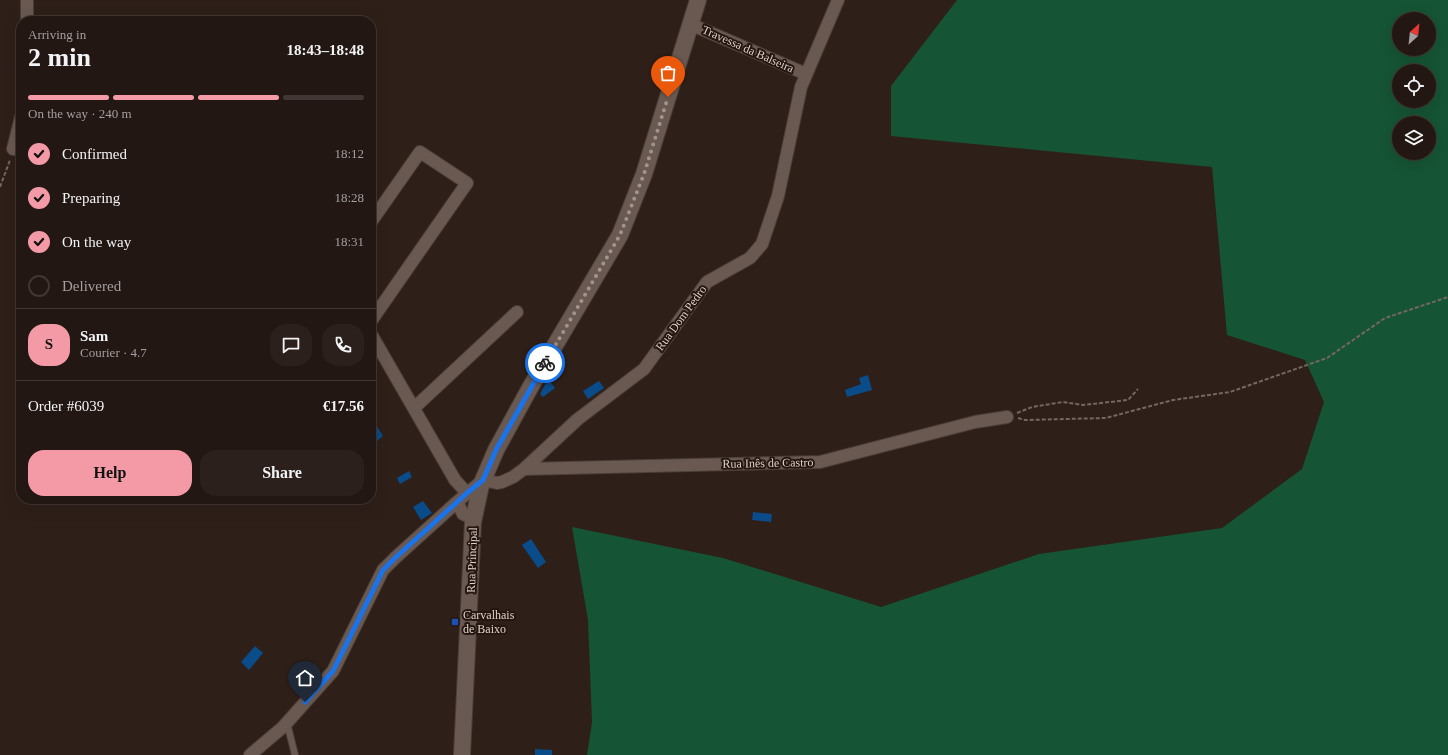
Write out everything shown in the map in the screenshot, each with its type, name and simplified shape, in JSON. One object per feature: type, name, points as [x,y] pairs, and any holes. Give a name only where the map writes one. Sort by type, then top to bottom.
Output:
[{"type":"street","points":[[26,16],[27,0]]},
{"type":"street","name":"Rua Principal","points":[[462,755],[474,519],[482,483],[496,450],[620,235],[644,174],[698,0]]},
{"type":"street","name":"Rua Dom Pedro","points":[[482,483],[497,483],[513,477],[524,469],[578,419],[644,369],[707,282],[750,258],[762,244],[778,196],[801,86],[838,0]]},
{"type":"street","name":"Travessa da Balseira","points":[[690,24],[806,74]]},
{"type":"street","points":[[13,149],[16,137]]},
{"type":"street","points":[[376,215],[420,152],[467,183],[376,314]]},
{"type":"street","points":[[414,408],[517,312]]},
{"type":"street","points":[[376,343],[455,480],[467,493]]},
{"type":"street","name":"Rua Inês de Castro","points":[[524,469],[820,462],[975,422],[1007,417]]},
{"type":"street","points":[[250,755],[287,723],[333,671],[383,570],[467,493],[482,483]]},
{"type":"street","points":[[458,502],[462,514],[474,519]]},
{"type":"lane","points":[[287,723],[295,755]]},
{"type":"path","points":[[0,187],[13,149]]},
{"type":"path","points":[[1007,417],[1025,420],[1106,418],[1173,400],[1230,392],[1327,358],[1385,318],[1448,297]]},
{"type":"path","points":[[1007,417],[1032,407],[1063,402],[1083,404],[1128,400],[1138,389]]},
{"type":"green space","points":[[957,0],[1448,0],[1448,755],[587,755],[592,722],[588,620],[572,527],[723,558],[881,607],[1039,554],[1222,528],[1302,469],[1324,402],[1305,360],[1227,335],[1212,167],[891,136],[891,86]]},
{"type":"water","points":[[868,375],[872,390],[847,397],[845,390],[861,384],[859,378]]},
{"type":"water","points":[[548,379],[555,388],[543,397],[540,394]]},
{"type":"water","points":[[599,381],[604,388],[588,399],[583,391]]},
{"type":"water","points":[[376,425],[383,436],[377,441],[376,439]]},
{"type":"water","points":[[409,471],[412,477],[400,484],[397,478]]},
{"type":"water","points":[[423,501],[432,513],[421,520],[413,507]]},
{"type":"water","points":[[753,512],[772,514],[771,522],[752,520]]},
{"type":"water","points":[[531,539],[546,562],[538,568],[522,545]]},
{"type":"water","points":[[255,646],[263,653],[249,670],[241,662]]},
{"type":"water","points":[[535,749],[552,750],[552,755],[535,755]]},
{"type":"way so far","points":[[545,363],[620,235],[632,208],[644,174],[668,97]]},
{"type":"place","name":"Carvalhais de Baixo","points":[[455,622]]},
{"type":"route","points":[[305,702],[333,671],[383,570],[483,480],[496,450],[545,363]]}]
